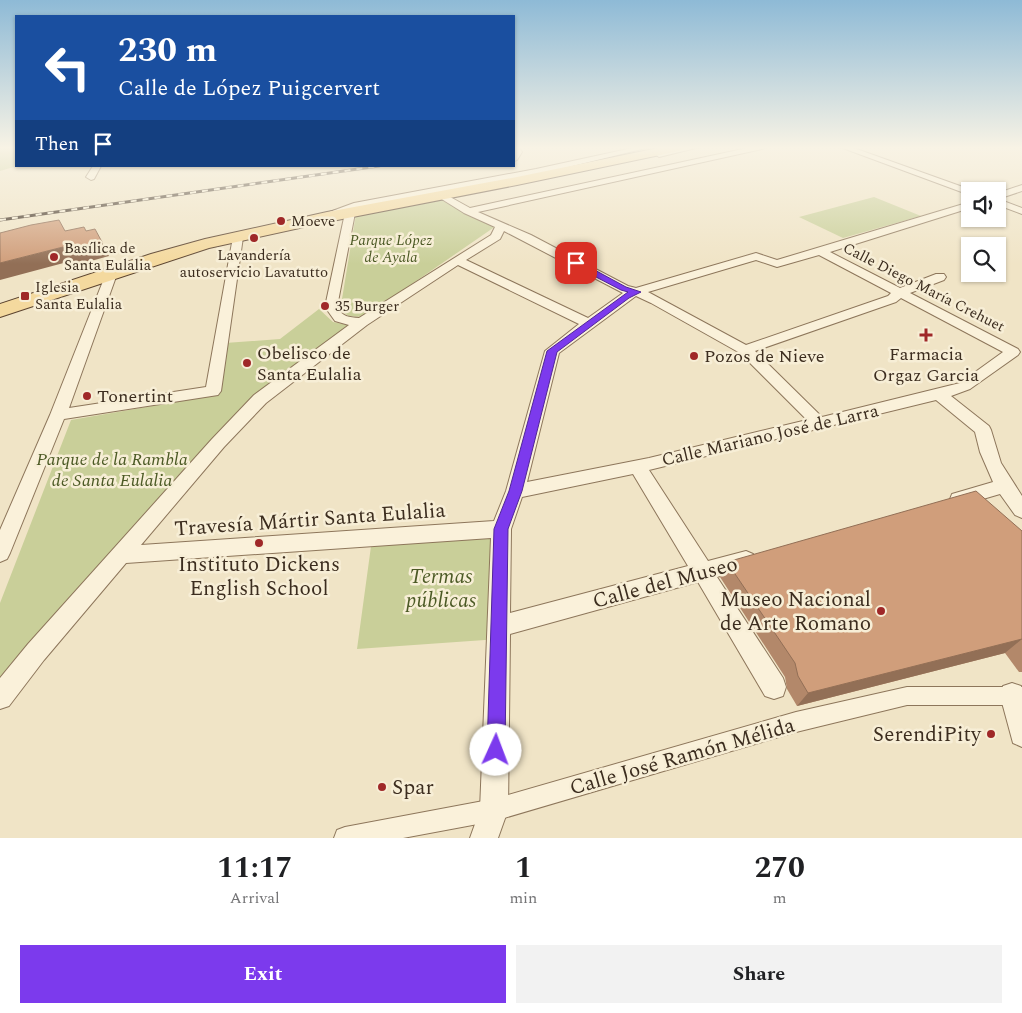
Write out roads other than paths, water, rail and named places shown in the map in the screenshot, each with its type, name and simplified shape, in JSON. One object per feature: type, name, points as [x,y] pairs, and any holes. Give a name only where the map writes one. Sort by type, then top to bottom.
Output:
[{"type":"main road","points":[[0,311],[157,258],[238,237],[328,217],[492,186]]},
{"type":"street","points":[[328,217],[354,206],[460,186]]},
{"type":"street","points":[[468,211],[582,186]]},
{"type":"street","points":[[1006,193],[1022,188]]},
{"type":"street","points":[[443,196],[499,231],[523,235],[745,350],[820,424]]},
{"type":"street","points":[[1006,205],[1022,211]]},
{"type":"street","points":[[484,838],[494,810],[501,529],[515,491],[552,351],[626,296],[636,292],[756,256],[777,264],[961,208]]},
{"type":"street","points":[[350,213],[331,307],[334,315],[344,320],[362,322]]},
{"type":"street","points":[[0,697],[36,652],[218,442],[260,399],[362,322],[499,231]]},
{"type":"street","points":[[58,415],[213,391],[238,237]]},
{"type":"street","name":"Calle Diego María Crehuet","points":[[820,251],[1013,352]]},
{"type":"street","points":[[457,260],[589,324]]},
{"type":"street","points":[[0,553],[58,415],[110,274]]},
{"type":"street","points":[[745,350],[892,299],[899,293],[940,277]]},
{"type":"street","name":"Calle Mariano José de Larra","points":[[515,491],[638,467],[938,394],[964,386],[1013,352]]},
{"type":"street","points":[[938,394],[983,430],[986,448],[1003,486],[1022,510]]},
{"type":"street","points":[[638,467],[774,688]]},
{"type":"street","points":[[938,505],[1003,486]]},
{"type":"street","name":"Travesía Mártir Santa Eulalia","points":[[122,554],[501,529]]},
{"type":"street","name":"Calle del Museo","points":[[499,626],[760,556]]},
{"type":"street","name":"Calle José Ramón Mélida","points":[[345,838],[494,810],[796,722],[907,696],[1017,696]]},
{"type":"street","points":[[1017,696],[1022,734]]},
{"type":"railway","points":[[0,220],[238,186]]},
{"type":"place","name":"Moeve","points":[[281,221]]},
{"type":"place","name":"Lavandería autoservicio Lavatutto","points":[[254,238]]},
{"type":"place","name":"Basílica de Santa Eulalia","points":[[54,257]]},
{"type":"place","name":"Iglesia Santa Eulalia","points":[[25,296]]},
{"type":"place","name":"35 Burger","points":[[325,306]]},
{"type":"place","name":"Farmacia Orgaz Garcia","points":[[926,335]]},
{"type":"place","name":"Pozos de Nieve","points":[[694,356]]},
{"type":"place","name":"Obelisco de Santa Eulalia","points":[[247,363]]},
{"type":"place","name":"Tonertint","points":[[87,396]]},
{"type":"place","name":"Instituto Dickens English School","points":[[259,543]]},
{"type":"place","name":"Museo Nacional de Arte Romano","points":[[881,611]]},
{"type":"place","name":"SerendiPity","points":[[991,734]]},
{"type":"place","name":"Spar","points":[[382,787]]},
{"type":"park label","name":"Parque López de Ayala","points":[[391,248]]},
{"type":"park label","name":"Parque de la Rambla de Santa Eulalia","points":[[112,469]]},
{"type":"park label","name":"Termas públicas","points":[[441,588]]}]
